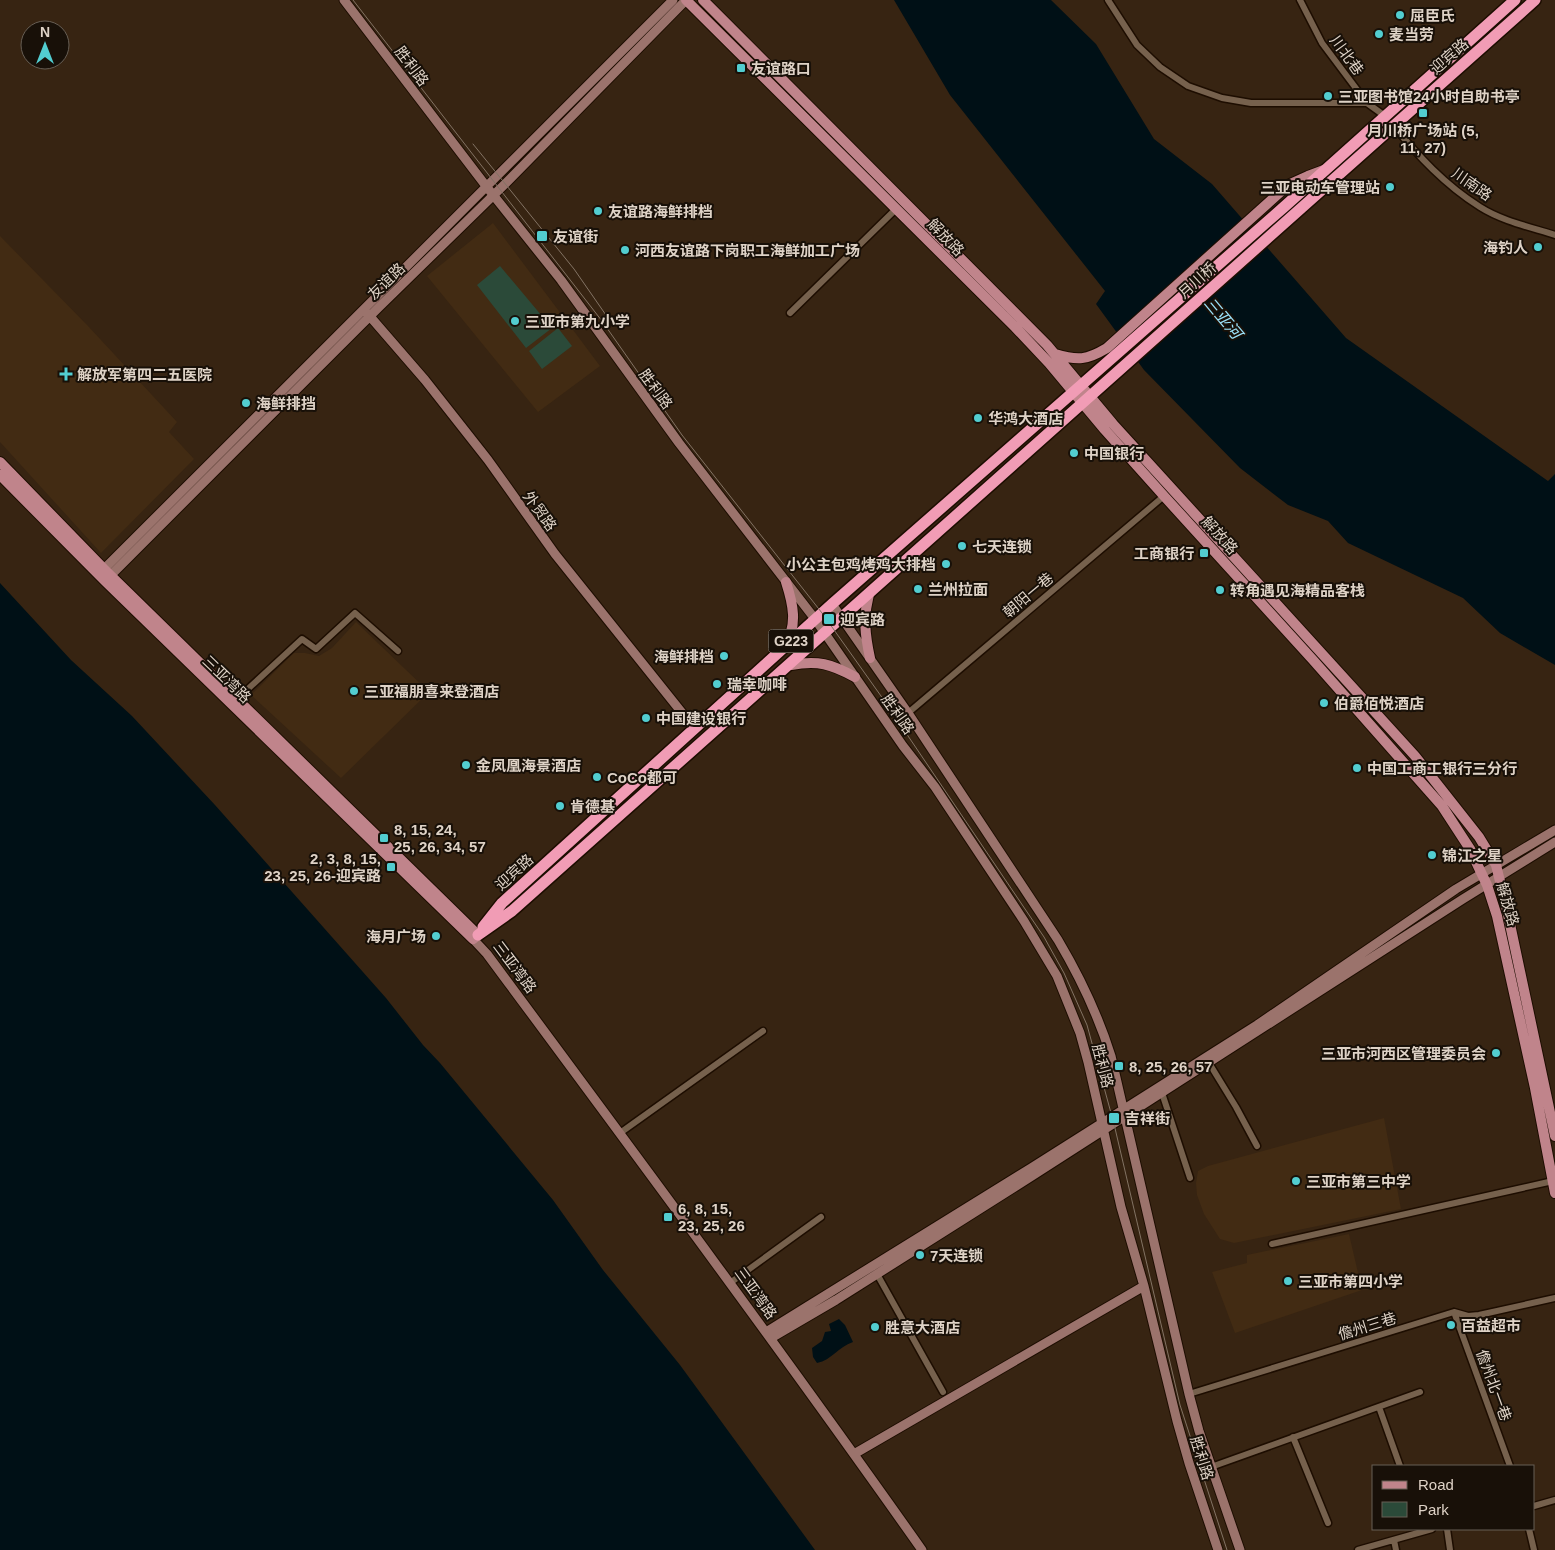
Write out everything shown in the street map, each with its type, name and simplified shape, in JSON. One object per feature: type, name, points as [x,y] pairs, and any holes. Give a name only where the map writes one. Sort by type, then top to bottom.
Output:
[{"type":"highway","name":"迎宾路","points":[[1288,210],[1324,170],[1514,0]]},
{"type":"highway","name":"迎宾路","points":[[1288,210],[1393,126],[1535,0]]},
{"type":"highway","name":"月川桥","points":[[1110,352],[1288,210]]},
{"type":"highway","name":"月川桥","points":[[1122,368],[1288,210]]},
{"type":"highway","name":"迎宾路","points":[[476,937],[502,903],[814,619],[1076,388],[1110,352]]},
{"type":"highway","name":"迎宾路","points":[[476,937],[512,911],[791,665],[1122,368]]},
{"type":"main road","name":"胜利路","points":[[344,0],[486,186],[561,280],[679,443],[825,634],[935,788],[1024,921],[1057,976],[1080,1032],[1121,1206],[1144,1286],[1179,1430],[1218,1550]]},
{"type":"main road","name":"友谊路","points":[[105,575],[363,309],[673,0]]},
{"type":"main road","name":"友谊路","points":[[105,575],[493,195],[686,0]]},
{"type":"main road","name":"解放路","points":[[686,0],[898,208],[1076,388],[1164,496],[1442,806],[1470,849],[1487,885],[1501,935],[1535,1088],[1555,1193]]},
{"type":"main road","name":"解放路","points":[[702,0],[1054,353],[1076,388]]},
{"type":"main road","points":[[1054,353],[1078,359],[1090,358],[1110,352],[1288,185],[1324,170]]},
{"type":"main road","name":"外贸路","points":[[363,309],[448,409],[488,460],[555,554],[695,729]]},
{"type":"main road","name":"解放路","points":[[1086,400],[1416,756],[1479,837],[1496,865],[1512,928],[1555,1136]]},
{"type":"main road","name":"三亚湾路","points":[[0,462],[105,575],[237,699],[476,937],[768,1335],[922,1550]]},
{"type":"main road","name":"三亚湾路","points":[[0,474],[476,937]]},
{"type":"main road","points":[[783,648],[793,628],[794,617],[793,605],[786,582]]},
{"type":"main road","points":[[868,594],[864,628],[870,658]]},
{"type":"main road","name":"胜利路","points":[[832,604],[908,713],[1072,962],[1093,1006],[1104,1032],[1125,1112],[1189,1394],[1211,1467],[1240,1550]]},
{"type":"main road","points":[[791,665],[818,662],[830,665],[855,677]]},
{"type":"main road","points":[[768,1335],[836,1300],[877,1274],[1257,1025],[1456,889],[1555,830]]},
{"type":"main road","points":[[1125,1112],[1162,1093],[1555,842]]},
{"type":"main road","points":[[768,1335],[831,1293],[1103,1126]]},
{"type":"main road","points":[[854,1454],[1144,1286]]},
{"type":"street","points":[[1108,0],[1137,45],[1160,67],[1188,86],[1222,98],[1251,102],[1367,103]]},
{"type":"street","name":"川北巷","points":[[1300,0],[1322,43],[1367,103],[1384,116]]},
{"type":"street","name":"川南路","points":[[1393,126],[1416,154],[1449,185],[1481,207],[1514,222],[1555,235]]},
{"type":"street","points":[[790,313],[898,208]]},
{"type":"street","name":"朝阳一巷","points":[[908,713],[1164,496]]},
{"type":"street","points":[[237,699],[302,639],[316,649],[355,613],[398,651]]},
{"type":"street","points":[[620,1134],[763,1031]]},
{"type":"street","points":[[1209,1063],[1257,1146]]},
{"type":"street","points":[[1162,1093],[1190,1178]]},
{"type":"street","points":[[1272,1244],[1552,1181]]},
{"type":"street","points":[[730,1283],[821,1217]]},
{"type":"street","points":[[877,1274],[943,1392]]},
{"type":"street","name":"儋州三巷","points":[[1189,1394],[1454,1312],[1474,1316],[1555,1298]]},
{"type":"street","name":"儋州北一巷","points":[[1454,1312],[1510,1465]]},
{"type":"street","points":[[1211,1467],[1420,1392]]},
{"type":"street","points":[[1379,1407],[1400,1465]]},
{"type":"street","points":[[1293,1438],[1328,1523]]},
{"type":"street","points":[[1535,1506],[1555,1500]]},
{"type":"street","points":[[1358,1550],[1424,1530]]},
{"type":"street","points":[[1447,1530],[1450,1550]]},
{"type":"street","points":[[1529,1530],[1534,1550]]},
{"type":"street","points":[[1394,1540],[1396,1550]]},
{"type":"shaded area","name":"三亚市第九小学","points":[[493,223],[600,366],[538,412],[427,276]]},
{"type":"shaded area","name":"解放军第四二五医院","points":[[0,236],[88,326],[177,422],[169,432],[194,459],[101,553],[0,442]]},
{"type":"shaded area","name":"三亚福朋喜来登酒店","points":[[356,622],[429,692],[341,778],[251,695],[294,653],[319,656],[332,648]]},
{"type":"shaded area","name":"三亚市第三中学","points":[[1384,1118],[1401,1209],[1234,1243],[1220,1239],[1204,1214],[1197,1195],[1198,1171],[1208,1166]]},
{"type":"shaded area","name":"三亚市第四小学","points":[[1349,1234],[1362,1290],[1235,1333],[1212,1272],[1247,1263],[1247,1255]]},
{"type":"green space","points":[[500,266],[552,328],[526,348],[477,285]]},
{"type":"green space","points":[[558,328],[572,346],[542,369],[529,351]]},
{"type":"water","name":"三亚河","points":[[894,0],[1051,0],[1096,44],[1154,139],[1212,184],[1346,338],[1548,481],[1555,474],[1555,665],[1500,633],[1463,598],[1348,543],[1328,521],[1288,505],[1240,468],[1144,370],[1096,304],[1105,291],[950,95]]},
{"type":"water","points":[[0,583],[71,660],[132,716],[215,805],[386,998],[553,1200],[603,1270],[680,1365],[815,1550],[0,1550]]},
{"type":"water","points":[[839,1319],[845,1325],[853,1342],[827,1359],[817,1363],[813,1357],[812,1348],[822,1341],[825,1332],[831,1331],[829,1324]]},
{"type":"tram line","points":[[353,0],[602,321],[682,435],[822,613],[881,696],[1044,937],[1064,973],[1087,1025],[1114,1124],[1180,1405],[1227,1550]]},
{"type":"tram line","points":[[473,144],[574,269],[608,318]]},
{"type":"place","name":"屈臣氏","points":[[1400,15]]},
{"type":"place","name":"麦当劳","points":[[1379,34]]},
{"type":"place","name":"友谊路口","points":[[741,68]]},
{"type":"place","name":"三亚图书馆24小时自助书亭","points":[[1328,96]]},
{"type":"place","name":"月川桥广场站 (5, 11, 27)","points":[[1423,113]]},
{"type":"place","name":"三亚电动车管理站","points":[[1390,187]]},
{"type":"place","name":"友谊路海鲜排档","points":[[598,211]]},
{"type":"place","name":"友谊街","points":[[542,236]]},
{"type":"place","name":"海钓人","points":[[1538,247]]},
{"type":"place","name":"河西友谊路下岗职工海鲜加工广场","points":[[625,250]]},
{"type":"place","name":"三亚市第九小学","points":[[515,321]]},
{"type":"place","name":"解放军第四二五医院","points":[[66,374]]},
{"type":"place","name":"海鲜排挡","points":[[246,403]]},
{"type":"place","name":"华鸿大酒店","points":[[978,418]]},
{"type":"place","name":"中国银行","points":[[1074,453]]},
{"type":"place","name":"七天连锁","points":[[962,546]]},
{"type":"place","name":"工商银行","points":[[1204,553]]},
{"type":"place","name":"小公主包鸡烤鸡大排档","points":[[946,564]]},
{"type":"place","name":"兰州拉面","points":[[918,589]]},
{"type":"place","name":"转角遇见海精品客栈","points":[[1220,590]]},
{"type":"place","name":"迎宾路","points":[[829,619]]},
{"type":"place","name":"海鲜排档","points":[[724,656]]},
{"type":"place","name":"瑞幸咖啡","points":[[717,684]]},
{"type":"place","name":"三亚福朋喜来登酒店","points":[[354,691]]},
{"type":"place","name":"伯爵佰悦酒店","points":[[1324,703]]},
{"type":"place","name":"中国建设银行","points":[[646,718]]},
{"type":"place","name":"金凤凰海景酒店","points":[[466,765]]},
{"type":"place","name":"中国工商工银行三分行","points":[[1357,768]]},
{"type":"place","name":"CoCo都可","points":[[597,777]]},
{"type":"place","name":"肯德基","points":[[560,806]]},
{"type":"place","name":"8, 15, 24, 25, 26, 34, 57","points":[[384,838]]},
{"type":"place","name":"锦江之星","points":[[1432,855]]},
{"type":"place","name":"2, 3, 8, 15, 23, 25, 26-迎宾路","points":[[391,867]]},
{"type":"place","name":"海月广场","points":[[436,936]]},
{"type":"place","name":"三亚市河西区管理委员会","points":[[1496,1053]]},
{"type":"place","name":"8, 25, 26, 57","points":[[1119,1066]]},
{"type":"place","name":"吉祥街","points":[[1114,1118]]},
{"type":"place","name":"三亚市第三中学","points":[[1296,1181]]},
{"type":"place","name":"6, 8, 15, 23, 25, 26","points":[[668,1217]]},
{"type":"place","name":"7天连锁","points":[[920,1255]]},
{"type":"place","name":"三亚市第四小学","points":[[1288,1281]]},
{"type":"place","name":"百益超市","points":[[1451,1325]]},
{"type":"place","name":"胜意大酒店","points":[[875,1327]]}]
